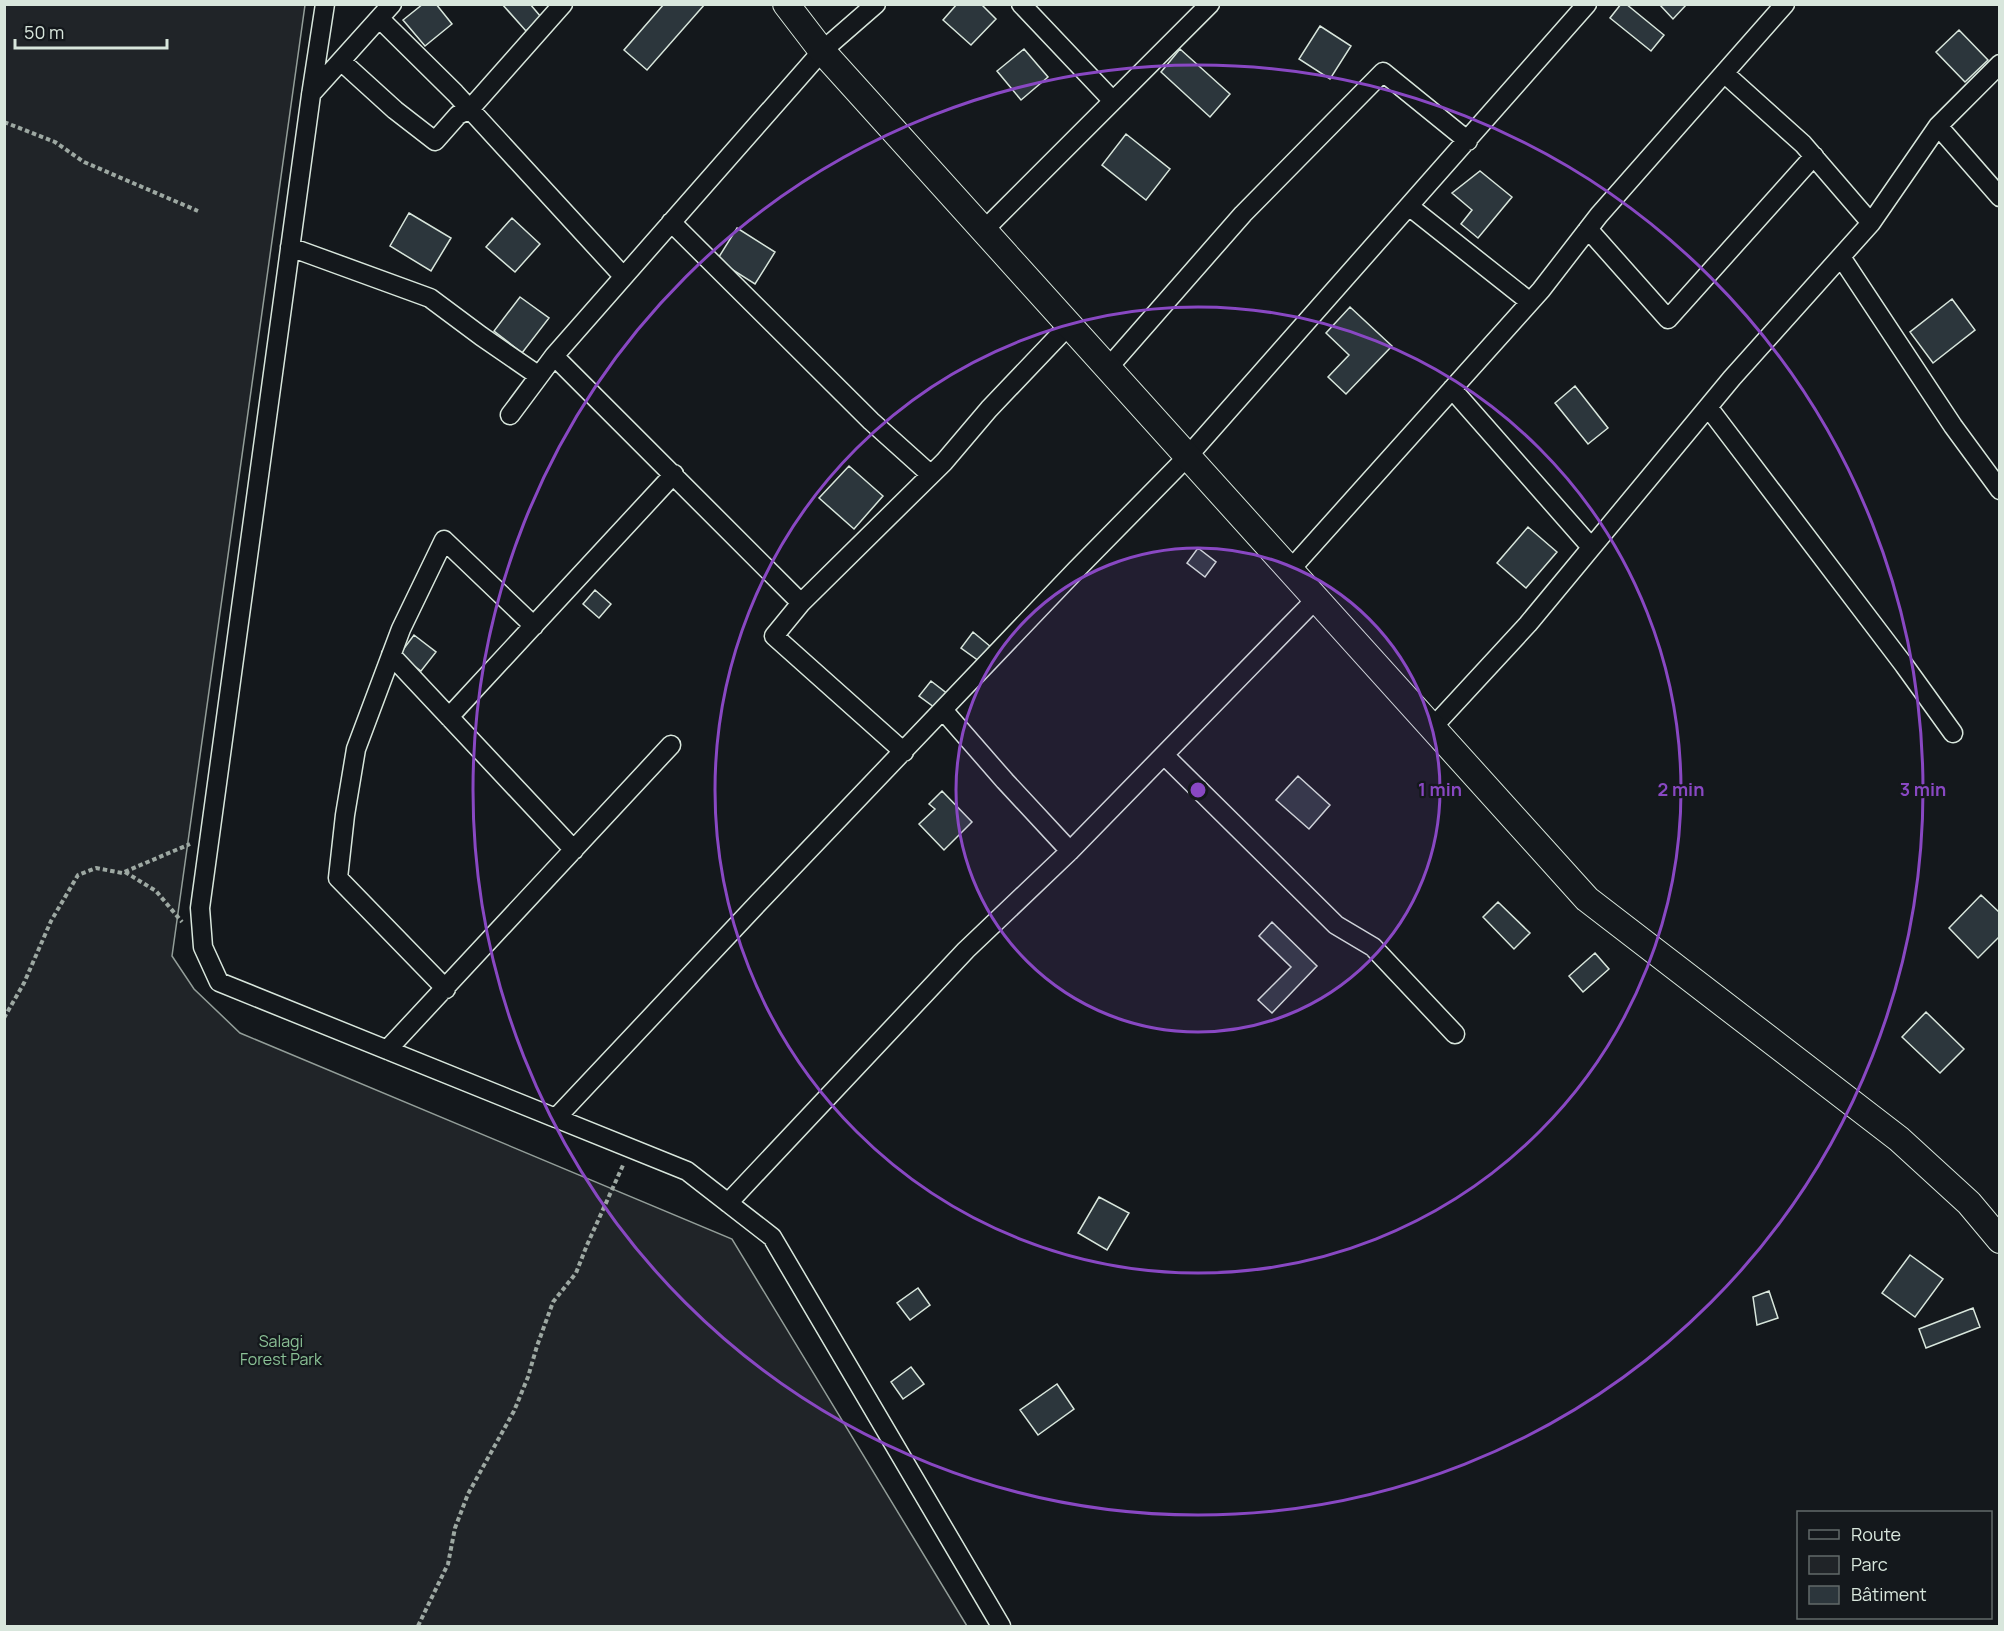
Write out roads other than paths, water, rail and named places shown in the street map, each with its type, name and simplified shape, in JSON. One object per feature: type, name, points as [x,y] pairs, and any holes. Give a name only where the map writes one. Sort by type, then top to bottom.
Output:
[{"type":"street","points":[[325,4],[200,909],[203,947],[219,982],[687,1171],[772,1237],[1000,1626]]},
{"type":"street","points":[[311,95],[392,4]]},
{"type":"street","points":[[341,61],[435,141],[458,115],[470,109],[563,4]]},
{"type":"street","points":[[786,4],[822,51],[1587,899],[1899,1139],[1969,1203],[2000,1240]]},
{"type":"street","points":[[510,415],[554,356],[822,51],[876,4]]},
{"type":"street","points":[[1021,4],[1112,100]]},
{"type":"street","points":[[984,230],[1210,4]]},
{"type":"street","points":[[556,1118],[1076,570],[1188,456],[1587,4]]},
{"type":"street","points":[[1290,570],[1530,302],[1588,229],[1785,4]]},
{"type":"street","points":[[380,19],[470,109],[624,276]]},
{"type":"street","points":[[1432,728],[1528,624],[1708,407],[1871,223],[1938,126],[2000,64]]},
{"type":"street","points":[[1108,368],[1243,214],[1383,72],[1468,141]]},
{"type":"street","points":[[1725,73],[1803,144],[1871,223]]},
{"type":"street","points":[[1938,126],[2000,197]]},
{"type":"street","points":[[1588,229],[1668,319],[1814,156]]},
{"type":"street","points":[[1410,207],[1530,302]]},
{"type":"street","points":[[671,222],[871,421],[930,474]]},
{"type":"street","points":[[290,248],[430,298],[539,376]]},
{"type":"street","points":[[1841,257],[1953,426],[2000,490]]},
{"type":"street","points":[[904,752],[774,636],[801,603],[944,462],[989,409],[1070,325]]},
{"type":"street","points":[[554,356],[801,603]]},
{"type":"street","points":[[1452,389],[1591,547]]},
{"type":"street","points":[[1708,407],[1953,733]]},
{"type":"street","points":[[449,717],[674,474]]},
{"type":"street","points":[[446,989],[338,878],[356,749],[391,655],[444,540],[534,626]]},
{"type":"street","points":[[728,1203],[966,950],[1070,851],[1316,598]]},
{"type":"street","points":[[391,655],[574,849]]},
{"type":"street","points":[[943,710],[1070,851]]},
{"type":"street","points":[[387,1050],[670,745]]},
{"type":"street","points":[[1164,755],[1335,925],[1373,947],[1455,1034]]},
{"type":"park label","name":"Salagi Forest Park","points":[[281,1350]]}]
